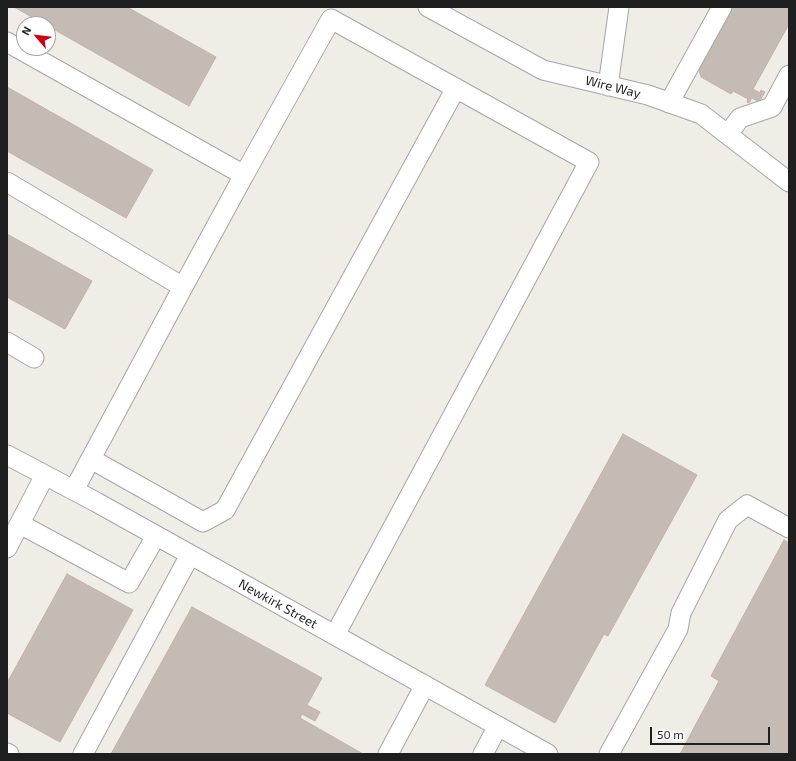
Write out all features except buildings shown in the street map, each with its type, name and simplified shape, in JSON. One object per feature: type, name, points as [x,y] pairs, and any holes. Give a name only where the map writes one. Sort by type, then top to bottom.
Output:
[{"type":"street","points":[[608,86],[619,7]]},
{"type":"street","points":[[669,102],[722,7]]},
{"type":"street","name":"Wire Way","points":[[431,8],[543,70],[648,95],[701,114],[789,182]]},
{"type":"street","points":[[74,490],[183,286],[331,19],[456,88],[589,162],[335,635]]},
{"type":"street","points":[[7,42],[244,175]]},
{"type":"street","points":[[728,134],[740,118],[772,106],[789,75]]},
{"type":"street","points":[[91,459],[203,522],[225,510],[456,88]]},
{"type":"street","points":[[7,182],[183,286]]},
{"type":"street","points":[[7,342],[34,358]]},
{"type":"street","name":"Newkirk Street","points":[[9,460],[45,475],[74,490],[545,753]]},
{"type":"street","points":[[7,548],[45,475]]},
{"type":"street","points":[[609,754],[678,628],[681,613],[728,520],[747,505],[789,528]]},
{"type":"street","points":[[20,524],[129,584],[156,536]]},
{"type":"street","points":[[83,754],[190,554]]},
{"type":"street","points":[[388,754],[425,685]]},
{"type":"street","points":[[483,754],[498,726]]}]
